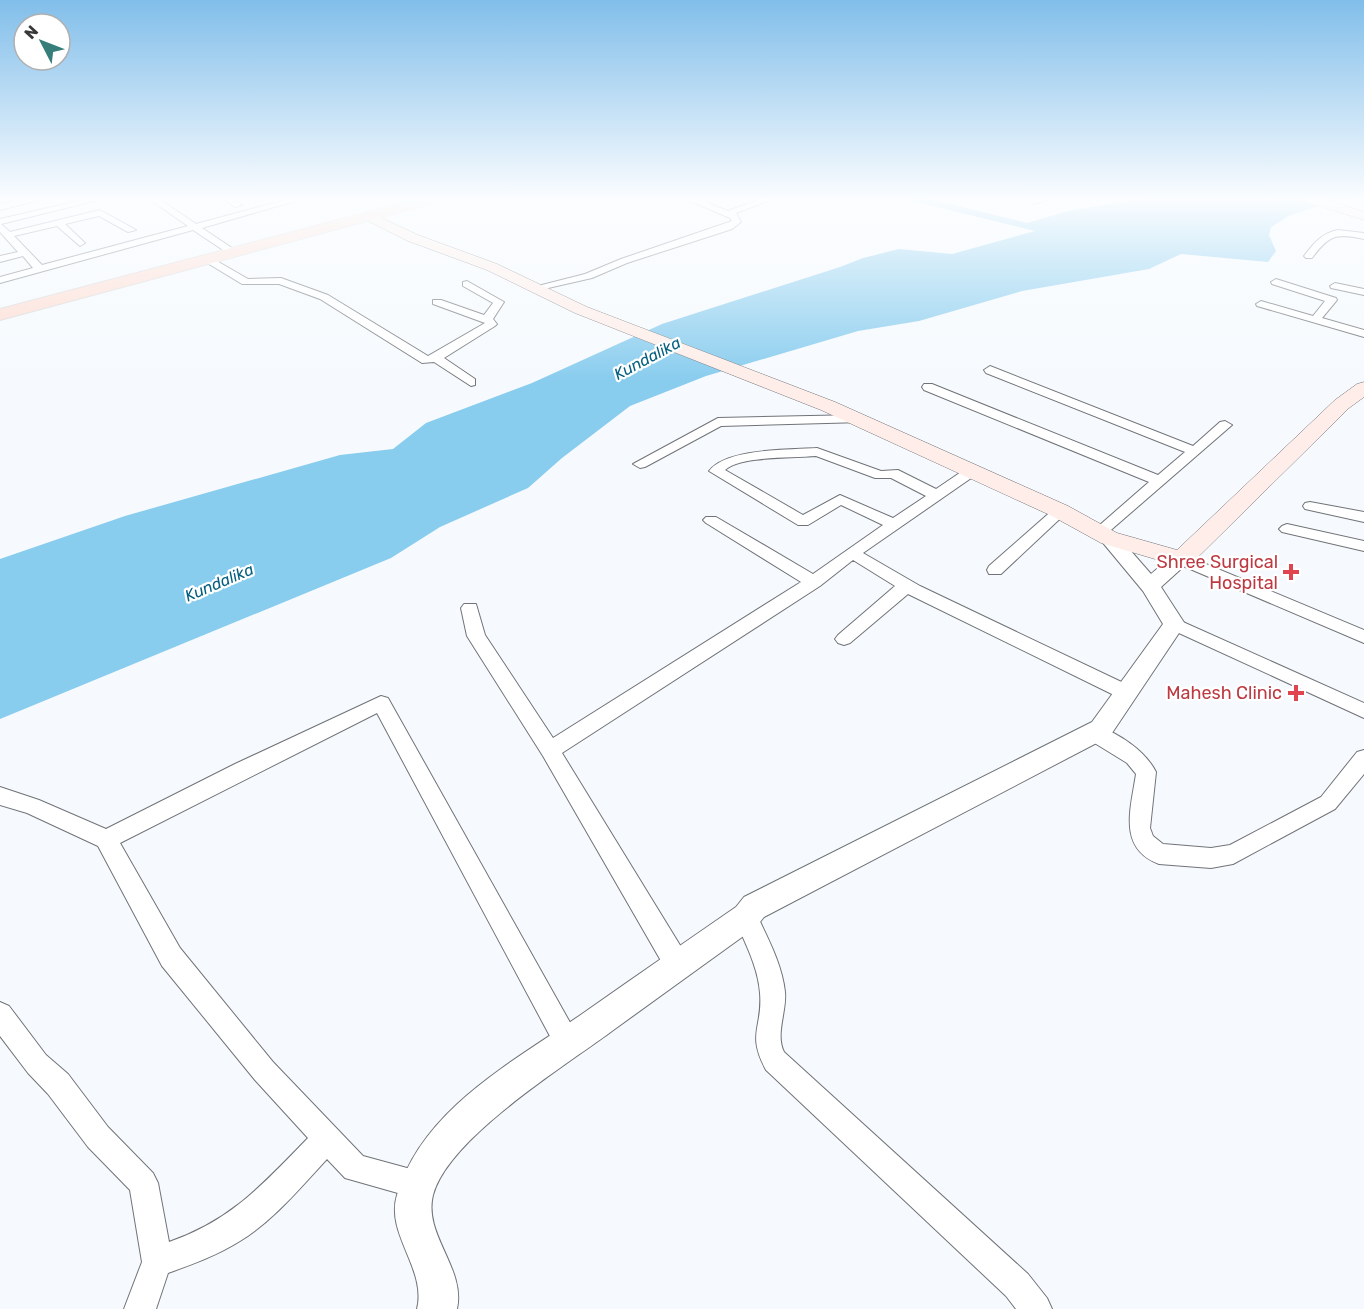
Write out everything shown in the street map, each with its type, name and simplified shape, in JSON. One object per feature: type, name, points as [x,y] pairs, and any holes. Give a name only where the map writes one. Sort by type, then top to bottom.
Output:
[{"type":"main road","points":[[0,309],[189,260]]},
{"type":"main road","points":[[0,315],[203,260]]},
{"type":"main road","points":[[473,260],[581,310],[858,419],[1060,511],[1104,535],[1182,559],[1342,404],[1364,388]]},
{"type":"street","points":[[32,260],[40,269]]},
{"type":"street","points":[[0,280],[72,260]]},
{"type":"street","points":[[209,260],[246,282],[281,281],[324,297],[422,358],[436,358],[490,327],[491,324],[486,320],[437,302]]},
{"type":"street","points":[[535,288],[588,276],[627,260]]},
{"type":"street","points":[[1276,282],[1332,300],[1314,321]]},
{"type":"street","points":[[467,284],[499,302],[486,320]]},
{"type":"street","points":[[1335,286],[1364,292]]},
{"type":"street","points":[[1261,304],[1364,334]]},
{"type":"street","points":[[436,358],[471,382]]},
{"type":"street","points":[[990,370],[1194,451]]},
{"type":"street","points":[[928,387],[1159,481]]},
{"type":"street","points":[[640,464],[718,422],[858,419]]},
{"type":"street","points":[[1225,425],[1159,481],[1104,535],[1150,586],[1174,624],[1364,711]]},
{"type":"street","points":[[894,524],[840,498],[803,522],[716,471],[725,463],[754,457],[817,452],[880,475],[893,473],[936,495]]},
{"type":"street","points":[[550,750],[814,582],[852,553],[972,471]]},
{"type":"street","points":[[1310,506],[1364,516]]},
{"type":"street","points":[[995,570],[1060,511]]},
{"type":"street","points":[[711,520],[814,582]]},
{"type":"street","points":[[1287,529],[1364,546]]},
{"type":"street","points":[[852,553],[906,585],[1125,692]]},
{"type":"street","points":[[1150,586],[1182,559],[1364,637]]},
{"type":"street","points":[[844,639],[906,585]]},
{"type":"street","points":[[470,608],[476,636],[550,750],[678,963]]},
{"type":"street","points":[[440,1306],[436,1275],[421,1238],[413,1209],[419,1184],[456,1128],[483,1104],[746,916],[754,907],[1101,729],[1174,624]]},
{"type":"street","points":[[106,839],[381,703],[568,1044]]},
{"type":"street","points":[[1095,733],[1134,757],[1142,765],[1147,781],[1139,828],[1140,836],[1152,850],[1170,856],[1211,858],[1233,854],[1328,803],[1364,758]]},
{"type":"street","points":[[0,796],[32,806],[106,839],[171,957],[264,1071],[355,1168],[419,1184]]},
{"type":"street","points":[[746,916],[773,990],[773,1004],[766,1040],[775,1061],[1017,1285],[1036,1309]]},
{"type":"street","points":[[0,1015],[37,1064],[58,1084],[98,1137],[143,1183],[157,1262],[140,1309]]},
{"type":"street","points":[[157,1262],[214,1240],[238,1225],[262,1205],[326,1139]]},
{"type":"water","name":"Kundalika","points":[[858,260],[1168,260],[1149,269],[1022,291],[919,321],[858,331],[706,376],[630,406],[562,458],[528,488],[440,527],[391,558],[0,719],[0,559],[125,516],[340,455],[393,449],[426,423],[532,383],[662,324]]},
{"type":"place","name":"Shree Surgical Hospital","points":[[1291,572]]},
{"type":"place","name":"Mahesh Clinic","points":[[1296,693]]}]
